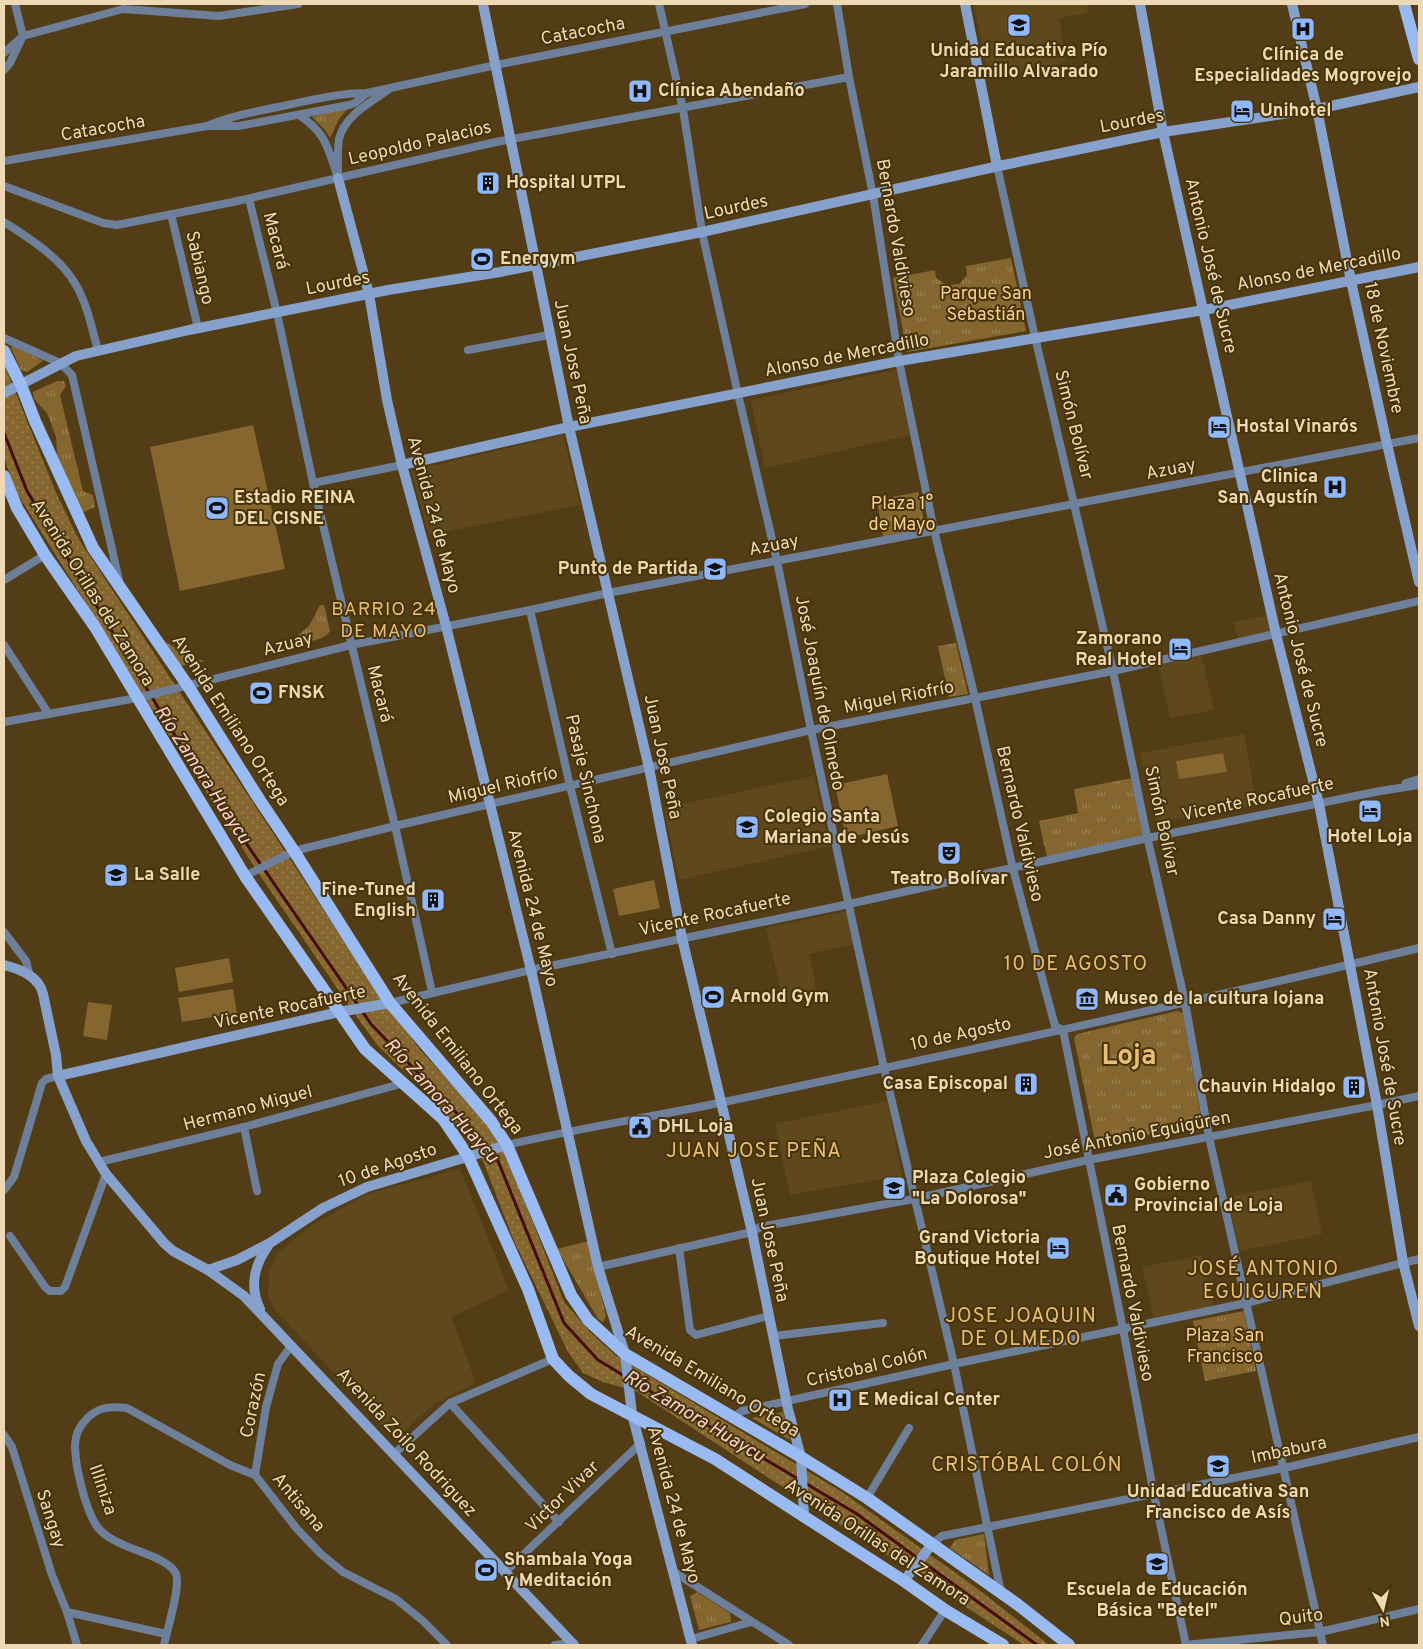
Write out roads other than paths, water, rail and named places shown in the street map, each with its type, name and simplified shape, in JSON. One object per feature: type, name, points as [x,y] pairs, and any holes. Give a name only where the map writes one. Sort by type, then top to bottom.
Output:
[{"type":"main road","points":[[1404,4],[1419,59]]},
{"type":"main road","name":"Avenida Emiliano Ortega","points":[[4,351],[12,389],[35,421],[93,548],[120,586],[259,799],[290,852],[390,1002],[491,1121],[507,1144],[571,1295],[594,1326],[625,1354],[733,1418],[802,1462],[867,1498],[1001,1593],[1069,1645]]},
{"type":"main road","name":"Avenida Orillas del Zamora","points":[[4,476],[18,508],[45,555],[142,696],[248,874],[339,1012],[365,1049],[443,1119],[468,1156],[528,1289],[553,1359],[569,1376],[591,1394],[715,1459],[804,1511],[945,1610],[1003,1645]]},
{"type":"street","points":[[4,70],[10,63],[23,36],[15,4]]},
{"type":"street","points":[[4,53],[23,36],[123,6],[219,16],[298,4]]},
{"type":"street","name":"Juan Jose Peña","points":[[483,4],[569,427],[649,768],[682,938],[752,1232],[768,1316],[802,1462],[804,1511]]},
{"type":"street","name":"José Joaquín de Olmedo","points":[[659,4],[683,109],[702,232],[777,561],[811,730],[884,1068],[954,1364],[1001,1593]]},
{"type":"street","name":"Catacocha","points":[[207,126],[225,118],[323,97],[348,93],[367,93],[496,65],[805,4]]},
{"type":"street","name":"Bernardo Valdivieso","points":[[837,4],[849,77],[873,194],[900,361],[934,530],[975,698],[1013,869],[1055,1026],[1063,1030],[1154,1495],[1186,1645]]},
{"type":"street","name":"Simón Bolívar","points":[[965,4],[997,166],[1113,671],[1185,1002],[1209,1137],[1323,1645]]},
{"type":"street","name":"Antonio José de Sucre","points":[[1140,4],[1163,132],[1276,634],[1319,804],[1377,1105],[1403,1262],[1419,1326]]},
{"type":"street","name":"18 de Noviembre","points":[[1292,4],[1317,109],[1387,444],[1419,582]]},
{"type":"street","name":"Leopoldo Palacios","points":[[4,186],[103,223],[117,225],[249,198],[511,139],[683,109],[849,77]]},
{"type":"street","name":"Lourdes","points":[[12,389],[76,356],[198,328],[702,232],[997,166],[1163,132],[1317,109],[1419,87]]},
{"type":"street","points":[[338,178],[339,137],[344,127],[357,112],[392,88]]},
{"type":"street","name":"Catacocha","points":[[4,161],[207,126],[239,126],[298,115],[349,105],[355,103],[367,93]]},
{"type":"street","points":[[298,115],[313,126],[323,137],[338,178]]},
{"type":"street","name":"Avenida 24 de Mayo","points":[[338,178],[369,294],[387,400],[402,465],[446,626],[531,970],[566,1132],[598,1267],[625,1354],[632,1414],[691,1642]]},
{"type":"street","name":"Macará","points":[[249,198],[277,313],[313,484],[395,826],[432,992]]},
{"type":"street","name":"Sabiango","points":[[171,214],[198,328]]},
{"type":"street","points":[[4,222],[27,237],[64,269],[76,285],[98,350]]},
{"type":"street","name":"Alonso de Mercadillo","points":[[313,484],[569,427],[900,361],[1204,310],[1419,268]]},
{"type":"street","points":[[468,350],[549,335]]},
{"type":"street","points":[[4,338],[60,363]]},
{"type":"street","name":"Avenida Emiliano Ortega","points":[[60,363],[72,375],[120,586]]},
{"type":"street","name":"Azuay","points":[[4,722],[142,696],[351,645],[530,610],[608,592],[1419,438]]},
{"type":"street","points":[[4,580],[45,555]]},
{"type":"street","name":"Miguel Riofrío","points":[[248,874],[290,852],[395,826],[811,730],[1113,671],[1419,601]]},
{"type":"street","name":"Pasaje Sinchona","points":[[530,610],[570,786],[612,954]]},
{"type":"street","points":[[4,645],[48,713]]},
{"type":"street","name":"Vicente Rocafuerte","points":[[1380,791],[1419,779]]},
{"type":"street","name":"Vicente Rocafuerte","points":[[58,1076],[531,970],[1013,869],[1148,838],[1380,791],[1419,785]]},
{"type":"street","points":[[4,932],[26,961],[30,976]]},
{"type":"street","name":"10 de Agosto","points":[[208,1270],[236,1260],[270,1243],[323,1208],[367,1186],[507,1144],[721,1103],[1063,1030],[1419,948]]},
{"type":"street","points":[[4,965],[19,969],[30,976]]},
{"type":"street","name":"Avenida Zoilo Rodriguez","points":[[30,976],[42,989],[56,1054],[58,1076],[86,1141],[106,1174],[164,1243],[173,1251],[208,1270],[244,1296],[262,1314],[573,1644]]},
{"type":"street","points":[[4,1190],[14,1177],[42,1082],[58,1076]]},
{"type":"street","name":"Hermano Miguel","points":[[99,1162],[244,1127],[404,1083]]},
{"type":"street","name":"José Antonio Eguigüren","points":[[598,1267],[752,1232],[760,1227],[914,1199],[1088,1160],[1419,1096]]},
{"type":"street","points":[[244,1127],[257,1191]]},
{"type":"street","points":[[10,1236],[46,1287],[50,1291],[61,1291],[65,1287],[106,1174]]},
{"type":"street","name":"10 de Agosto","points":[[262,1314],[255,1298],[254,1283],[259,1258],[270,1243]]},
{"type":"street","points":[[678,1248],[690,1330],[696,1335],[768,1316]]},
{"type":"street","name":"Cristobal Colón","points":[[733,1418],[742,1411],[954,1364],[1246,1303],[1419,1259]]},
{"type":"street","points":[[774,1336],[883,1323]]},
{"type":"street","name":"Corazón","points":[[255,1476],[266,1407],[278,1364],[291,1346]]},
{"type":"street","points":[[394,1454],[450,1403],[553,1359]]},
{"type":"street","points":[[450,1403],[560,1522]]},
{"type":"street","name":"Antisana","points":[[110,1406],[127,1408],[230,1465],[255,1476],[297,1529],[321,1554],[343,1572],[396,1599],[423,1620],[447,1645]]},
{"type":"street","name":"Illiniza","points":[[110,1406],[93,1413],[81,1425],[74,1447],[78,1472],[89,1509],[97,1526],[116,1542],[166,1563],[176,1573],[178,1584],[164,1645]]},
{"type":"street","points":[[867,1498],[909,1428]]},
{"type":"street","name":"Sangay","points":[[4,1435],[12,1447],[52,1574],[67,1612],[77,1645]]},
{"type":"street","name":"Imbabura","points":[[932,1544],[942,1536],[987,1526],[1154,1495],[1419,1437]]},
{"type":"street","name":"Victor Vivar","points":[[505,1572],[560,1522],[641,1443]]},
{"type":"street","points":[[904,1581],[932,1544]]},
{"type":"street","points":[[674,1572],[789,1645]]},
{"type":"street","name":"Quito","points":[[1186,1645],[1320,1632],[1419,1609]]},
{"type":"street","points":[[922,1645],[945,1610]]},
{"type":"street","points":[[67,1612],[166,1634]]},
{"type":"street","points":[[691,1642],[751,1622]]},
{"type":"street","points":[[555,1645],[573,1644]]},
{"type":"waterway","name":"Río Zamora Huaycu","points":[[4,433],[27,491],[199,775],[371,1024],[467,1124],[486,1148]]},
{"type":"waterway","name":"Río Zamora Huaycu","points":[[490,1153],[498,1161],[564,1323],[598,1360],[626,1377]]},
{"type":"waterway","name":"Río Zamora Huaycu","points":[[631,1380],[800,1480]]},
{"type":"waterway","name":"Río Zamora Huaycu","points":[[805,1483],[857,1514],[1037,1645]]},
{"type":"place","name":"Unidad Educativa Pío Jaramillo Alvarado","points":[[1019,25]]},
{"type":"place","name":"Clínica de Especialidades Mogrovejo","points":[[1303,29]]},
{"type":"place","name":"Clínica Abendaño","points":[[640,91]]},
{"type":"place","name":"Unihotel","points":[[1242,111]]},
{"type":"place","name":"Hospital UTPL","points":[[488,183]]},
{"type":"place","name":"Energym","points":[[482,259]]},
{"type":"place","name":"Hostal Vinarós","points":[[1219,427]]},
{"type":"place","name":"Clinica San Agustín","points":[[1335,487]]},
{"type":"place","name":"Estadio REINA DEL CISNE","points":[[217,508]]},
{"type":"place","name":"Punto de Partida","points":[[715,569]]},
{"type":"place","name":"Zamorano Real Hotel","points":[[1180,649]]},
{"type":"place","name":"FNSK","points":[[261,693]]},
{"type":"place","name":"Hotel Loja","points":[[1370,811]]},
{"type":"place","name":"Colegio Santa Mariana de Jesús","points":[[747,827]]},
{"type":"place","name":"Teatro Bolívar","points":[[949,853]]},
{"type":"place","name":"La Salle","points":[[116,875]]},
{"type":"place","name":"Fine-Tuned English","points":[[433,900]]},
{"type":"place","name":"Casa Danny","points":[[1334,919]]},
{"type":"place","name":"Arnold Gym","points":[[713,997]]},
{"type":"place","name":"Museo de la cultura lojana","points":[[1087,999]]},
{"type":"place","name":"Casa Episcopal","points":[[1026,1084]]},
{"type":"place","name":"Chauvin Hidalgo","points":[[1354,1087]]},
{"type":"place","name":"DHL Loja","points":[[640,1127]]},
{"type":"place","name":"Plaza Colegio \"La Dolorosa\"","points":[[894,1188]]},
{"type":"place","name":"Gobierno Provincial de Loja","points":[[1116,1195]]},
{"type":"place","name":"Grand Victoria Boutique Hotel","points":[[1058,1248]]},
{"type":"place","name":"E Medical Center","points":[[840,1400]]},
{"type":"place","name":"Unidad Educativa San Francisco de Asís","points":[[1218,1466]]},
{"type":"place","name":"Escuela de Educación Básica \"Betel\"","points":[[1157,1564]]},
{"type":"place","name":"Shambala Yoga y Meditación","points":[[486,1570]]},
{"type":"district","name":"BARRIO 24 DE MAYO","points":[[384,621]]},
{"type":"district","name":"10 DE AGOSTO","points":[[1076,965]]},
{"type":"district","name":"Loja","points":[[1129,1057]]},
{"type":"district","name":"JUAN JOSE PEÑA","points":[[754,1152]]},
{"type":"district","name":"JOSÉ ANTONIO EGUIGUREN","points":[[1263,1282]]},
{"type":"district","name":"JOSE JOAQUIN DE OLMEDO","points":[[1021,1328]]},
{"type":"district","name":"CRISTÓBAL COLÓN","points":[[1027,1466]]},
{"type":"park label","name":"Parque San Sebastián","points":[[986,304]]},
{"type":"park label","name":"Plaza 1° de Mayo","points":[[902,514]]},
{"type":"park label","name":"Plaza San Francisco","points":[[1225,1346]]}]
